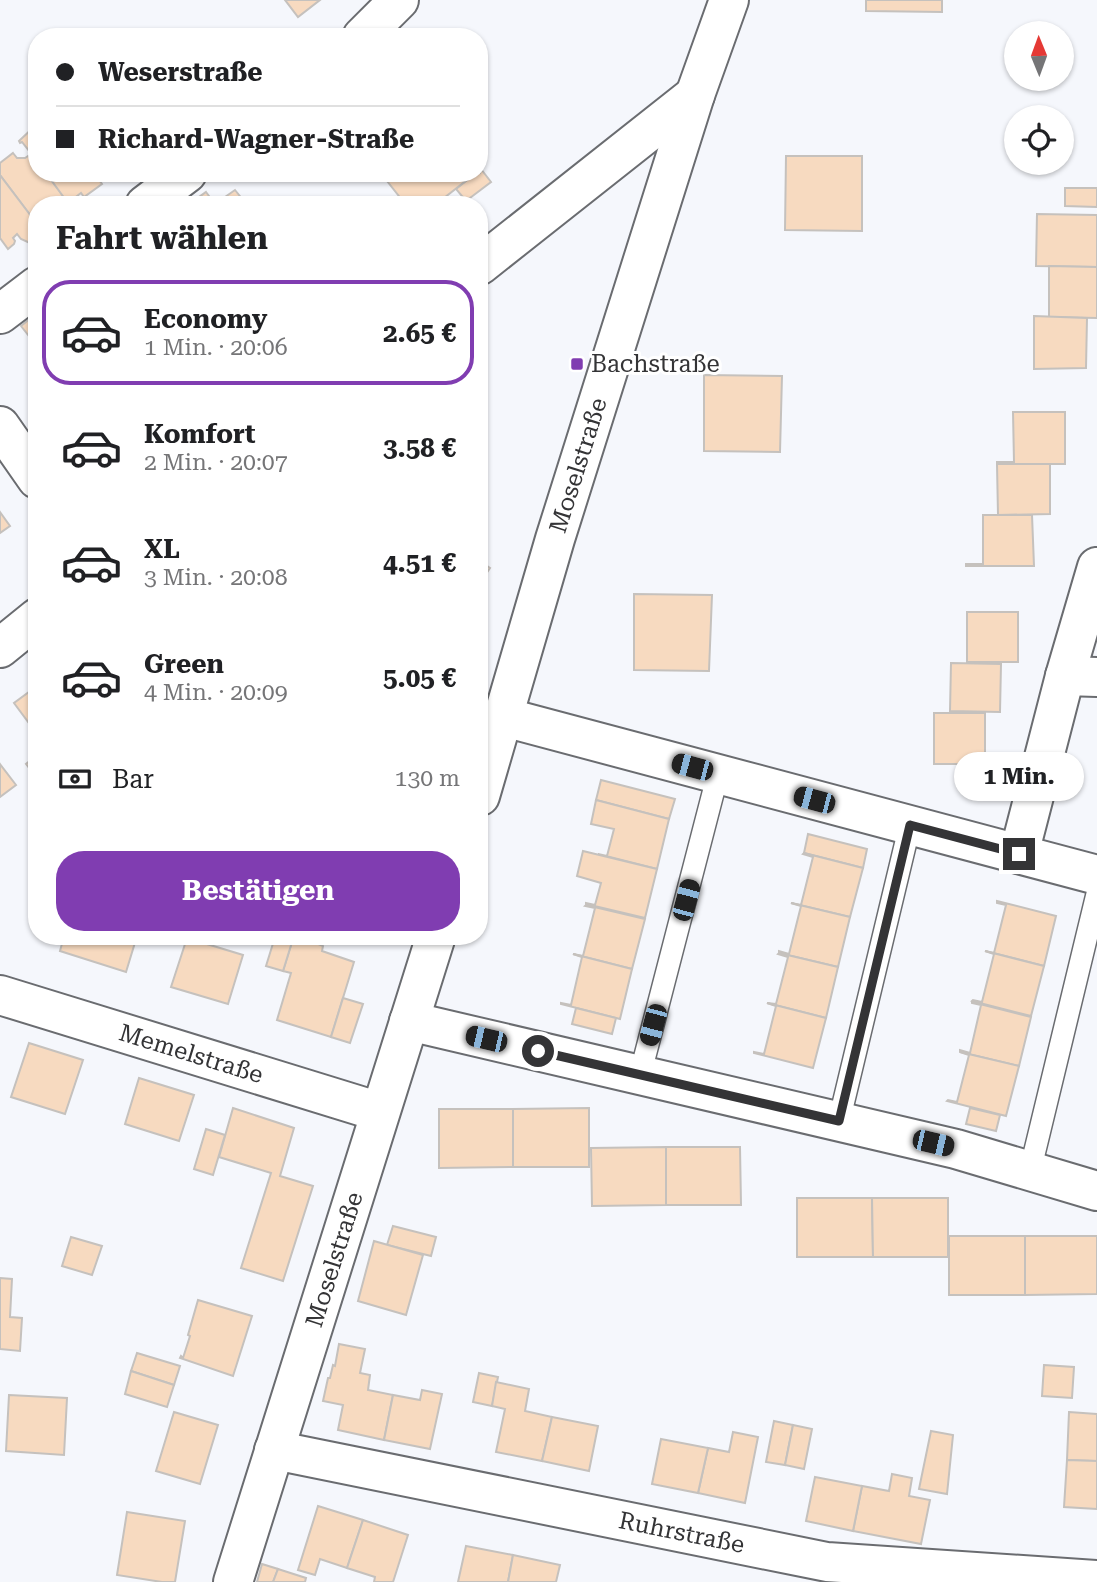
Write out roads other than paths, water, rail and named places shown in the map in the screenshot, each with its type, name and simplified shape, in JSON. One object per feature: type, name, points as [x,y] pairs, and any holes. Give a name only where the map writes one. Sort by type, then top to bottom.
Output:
[{"type":"street","points":[[371,28],[399,0]]},
{"type":"street","points":[[488,259],[695,95],[729,0]]},
{"type":"street","name":"Moselstraße","points":[[488,770],[555,539],[695,95]]},
{"type":"street","points":[[157,196],[175,182]]},
{"type":"street","points":[[0,314],[28,293]]},
{"type":"street","points":[[0,426],[28,466]]},
{"type":"street","points":[[1019,854],[1081,676],[1097,567]]},
{"type":"street","points":[[0,648],[28,625]]},
{"type":"street","points":[[504,717],[1097,875]]},
{"type":"street","name":"Moselstraße","points":[[233,1582],[433,945]]},
{"type":"street","name":"Memelstraße","points":[[0,995],[380,1112]]},
{"type":"street","points":[[409,1021],[956,1149],[1097,1191]]},
{"type":"street","name":"Ruhrstraße","points":[[274,1450],[827,1562],[1097,1580]]},
{"type":"lane","points":[[640,1075],[718,774]]},
{"type":"lane","points":[[839,1121],[910,825]]},
{"type":"lane","points":[[1030,1171],[1097,894]]},
{"type":"place","name":"Bachstraße","points":[[577,364]]}]
